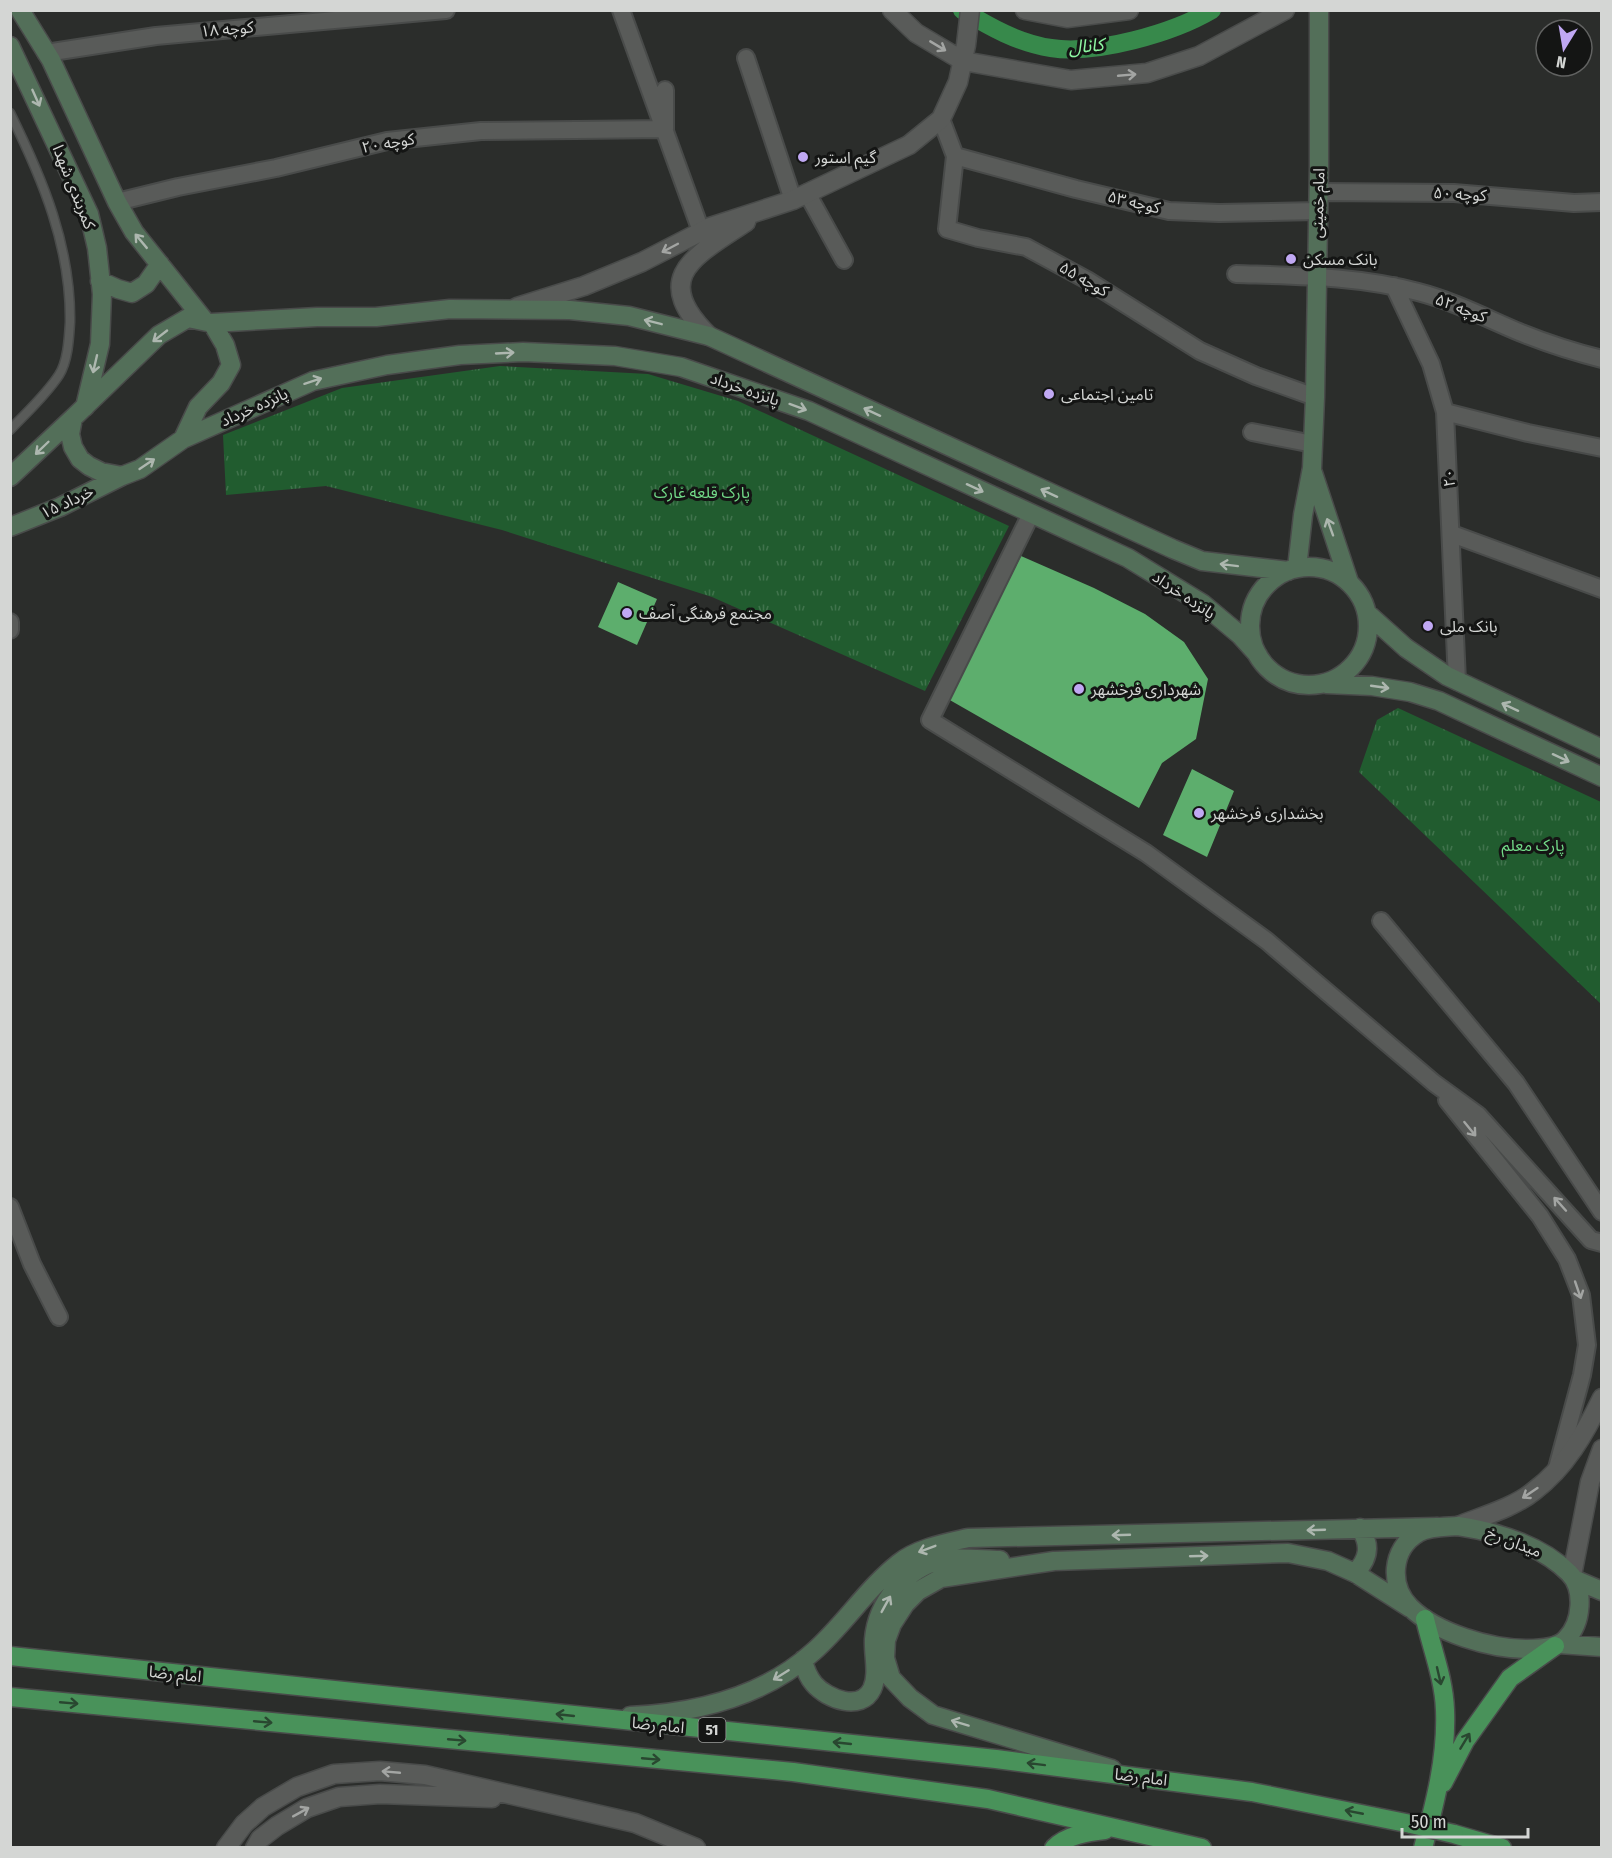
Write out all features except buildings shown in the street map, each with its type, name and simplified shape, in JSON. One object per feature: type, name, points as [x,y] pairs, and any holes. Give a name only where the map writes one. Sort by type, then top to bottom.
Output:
[{"type":"highway","points":[[1418,1614],[1440,1675],[1445,1709],[1445,1734],[1438,1793],[1423,1848]]},
{"type":"highway","points":[[1438,1793],[1465,1741],[1510,1678],[1557,1645]]},
{"type":"highway","name":"امام رضا","points":[[10,1656],[1137,1776],[1252,1792],[1411,1824],[1502,1848]]},
{"type":"highway","name":"امام رضا","points":[[10,1697],[793,1772],[988,1799],[1202,1848]]},
{"type":"highway","points":[[1054,1848],[1060,1842],[1089,1832],[1122,1829]]},
{"type":"main road","name":"کمربندی شهدا","points":[[20,10],[46,53],[117,202],[134,232],[225,345],[231,365],[221,383],[198,407],[183,439]]},
{"type":"main road","name":"امام خمینی","points":[[1292,570],[1312,468],[1318,211],[1319,10]]},
{"type":"main road","name":"کمربندی شهدا","points":[[10,46],[88,214],[97,248],[102,294],[100,344],[79,413],[70,434],[73,447],[80,459],[89,466],[101,472],[122,476]]},
{"type":"main road","points":[[100,281],[132,293],[146,284],[160,264]]},
{"type":"main road","name":"پانزده خرداد","points":[[79,413],[159,335],[188,318],[208,322],[376,317],[450,309],[570,310],[628,316],[709,336],[1202,561],[1292,570]]},
{"type":"main road","name":"پانزده خرداد","points":[[122,476],[140,469],[183,439],[313,381],[387,365],[460,355],[523,352],[615,356],[681,368],[808,411],[1128,558],[1203,604],[1240,635],[1258,655]]},
{"type":"main road","points":[[10,477],[79,413]]},
{"type":"main road","name":"امام خمینی","points":[[1312,468],[1321,502],[1349,582]]},
{"type":"main road","name":"۱۵ خرداد","points":[[10,526],[60,507],[122,476]]},
{"type":"main road","points":[[1322,684],[1339,677],[1353,666],[1363,650],[1368,633],[1368,614],[1361,597],[1349,582],[1334,572],[1316,567],[1292,570],[1273,579],[1261,592],[1250,623],[1252,640],[1258,655],[1270,670],[1285,680],[1303,685],[1372,686],[1410,692],[1439,701],[1602,777]]},
{"type":"main road","points":[[1368,614],[1406,648],[1457,681],[1602,748]]},
{"type":"main road","name":"میدان رخ","points":[[1418,1614],[1399,1595],[1395,1570],[1399,1554],[1407,1542],[1419,1532],[1437,1527],[1458,1526],[1490,1531],[1545,1553],[1574,1578],[1602,1591]]},
{"type":"main road","points":[[594,1719],[646,1716],[711,1705],[751,1692],[783,1674],[813,1653],[900,1562],[938,1545],[968,1538],[1437,1527]]},
{"type":"main road","points":[[1355,1573],[1367,1557],[1366,1537],[1360,1528]]},
{"type":"main road","points":[[803,1660],[807,1673],[815,1685],[827,1696],[844,1701],[860,1701],[872,1691],[876,1677],[874,1639],[879,1617],[888,1599],[900,1583],[915,1571],[941,1559],[1054,1561],[1288,1553],[1328,1561],[1355,1573],[1418,1614],[1473,1640],[1502,1647],[1529,1649],[1557,1645],[1602,1647]]},
{"type":"main road","points":[[1054,1561],[941,1578],[918,1591],[905,1604],[892,1624],[886,1640],[885,1658],[891,1678],[910,1698],[933,1714],[1137,1776]]},
{"type":"main road","points":[[1557,1645],[1566,1640],[1579,1615],[1580,1598],[1574,1578]]},
{"type":"street","name":"کوچه ۱۸","points":[[46,53],[156,36],[446,10]]},
{"type":"street","points":[[621,10],[702,231]]},
{"type":"street","points":[[892,10],[916,33],[964,53],[1071,80],[1147,73],[1199,56],[1286,10]]},
{"type":"street","points":[[505,310],[584,286],[642,262],[702,231],[800,197],[909,145],[941,119],[958,82],[970,10]]},
{"type":"street","points":[[1025,10],[1067,18],[1129,10]]},
{"type":"street","points":[[746,58],[800,197],[844,260]]},
{"type":"street","points":[[665,90],[665,129]]},
{"type":"street","name":"کوچه ۵۵","points":[[941,119],[955,156],[947,229],[978,238],[1026,247],[1087,280],[1200,351],[1256,376],[1315,397]]},
{"type":"street","name":"کوچه ۲۰","points":[[117,202],[178,187],[276,168],[387,141],[481,131],[665,129]]},
{"type":"street","name":"کوچه ۵۳","points":[[955,156],[1076,189],[1169,211],[1219,213],[1318,211]]},
{"type":"street","name":"کوچه ۵۰","points":[[1318,192],[1454,193],[1574,203],[1602,202]]},
{"type":"street","points":[[709,336],[686,309],[682,300],[682,278],[688,266],[700,253],[763,211]]},
{"type":"street","name":"کوچه ۵۲","points":[[1236,274],[1316,276],[1371,281],[1420,292],[1475,312],[1520,333],[1602,359]]},
{"type":"street","name":"۲۰","points":[[1394,286],[1431,364],[1445,412],[1457,681]]},
{"type":"street","points":[[1445,412],[1528,433],[1602,448]]},
{"type":"street","points":[[1252,432],[1313,444]]},
{"type":"street","points":[[1031,514],[930,720],[1146,853],[1267,941],[1434,1083],[1478,1115],[1591,1240],[1602,1244]]},
{"type":"street","points":[[1452,534],[1602,588]]},
{"type":"street","points":[[10,622],[10,630]]},
{"type":"street","points":[[1382,921],[1516,1083],[1602,1212]]},
{"type":"street","points":[[1434,1083],[1540,1216],[1567,1259],[1581,1294],[1587,1345],[1582,1375],[1557,1470]]},
{"type":"street","points":[[10,1207],[32,1264],[59,1317]]},
{"type":"street","points":[[1458,1526],[1503,1509],[1533,1492],[1557,1470],[1579,1442],[1602,1398]]},
{"type":"street","points":[[1574,1578],[1590,1482],[1602,1449]]},
{"type":"street","points":[[226,1848],[243,1824],[263,1807],[297,1787],[334,1774],[380,1771],[425,1775],[635,1823],[696,1848]]},
{"type":"street","points":[[255,1848],[260,1839],[277,1826],[307,1808],[339,1797],[380,1794],[531,1799]]},
{"type":"lane","points":[[10,113],[37,169],[56,221],[67,271],[70,304],[69,340],[60,373],[10,430]]},
{"type":"green space","name":"پارک قلعه غارک","points":[[500,366],[648,374],[738,401],[1009,526],[925,691],[712,597],[502,530],[326,486],[226,495],[223,435],[342,388]]},
{"type":"green space","name":"پارک معلم","points":[[1398,708],[1601,802],[1601,1004],[1359,772],[1377,720]]},
{"type":"waterway","name":"کانال","points":[[962,10],[1016,38],[1039,46],[1069,49],[1090,48],[1134,40],[1177,27],[1212,10]]},
{"type":"place","name":"گیم استور","points":[[803,157]]},
{"type":"place","name":"بانک مسکن","points":[[1291,259]]},
{"type":"place","name":"تامین اجتماعی","points":[[1049,394]]},
{"type":"place","name":"مجتمع فرهنگی آصف","points":[[627,613]]},
{"type":"place","name":"بانک ملی","points":[[1428,626]]},
{"type":"place","name":"شهرداری فرخشهر","points":[[1079,689]]},
{"type":"place","name":"بخشداری فرخشهر","points":[[1199,813]]}]
